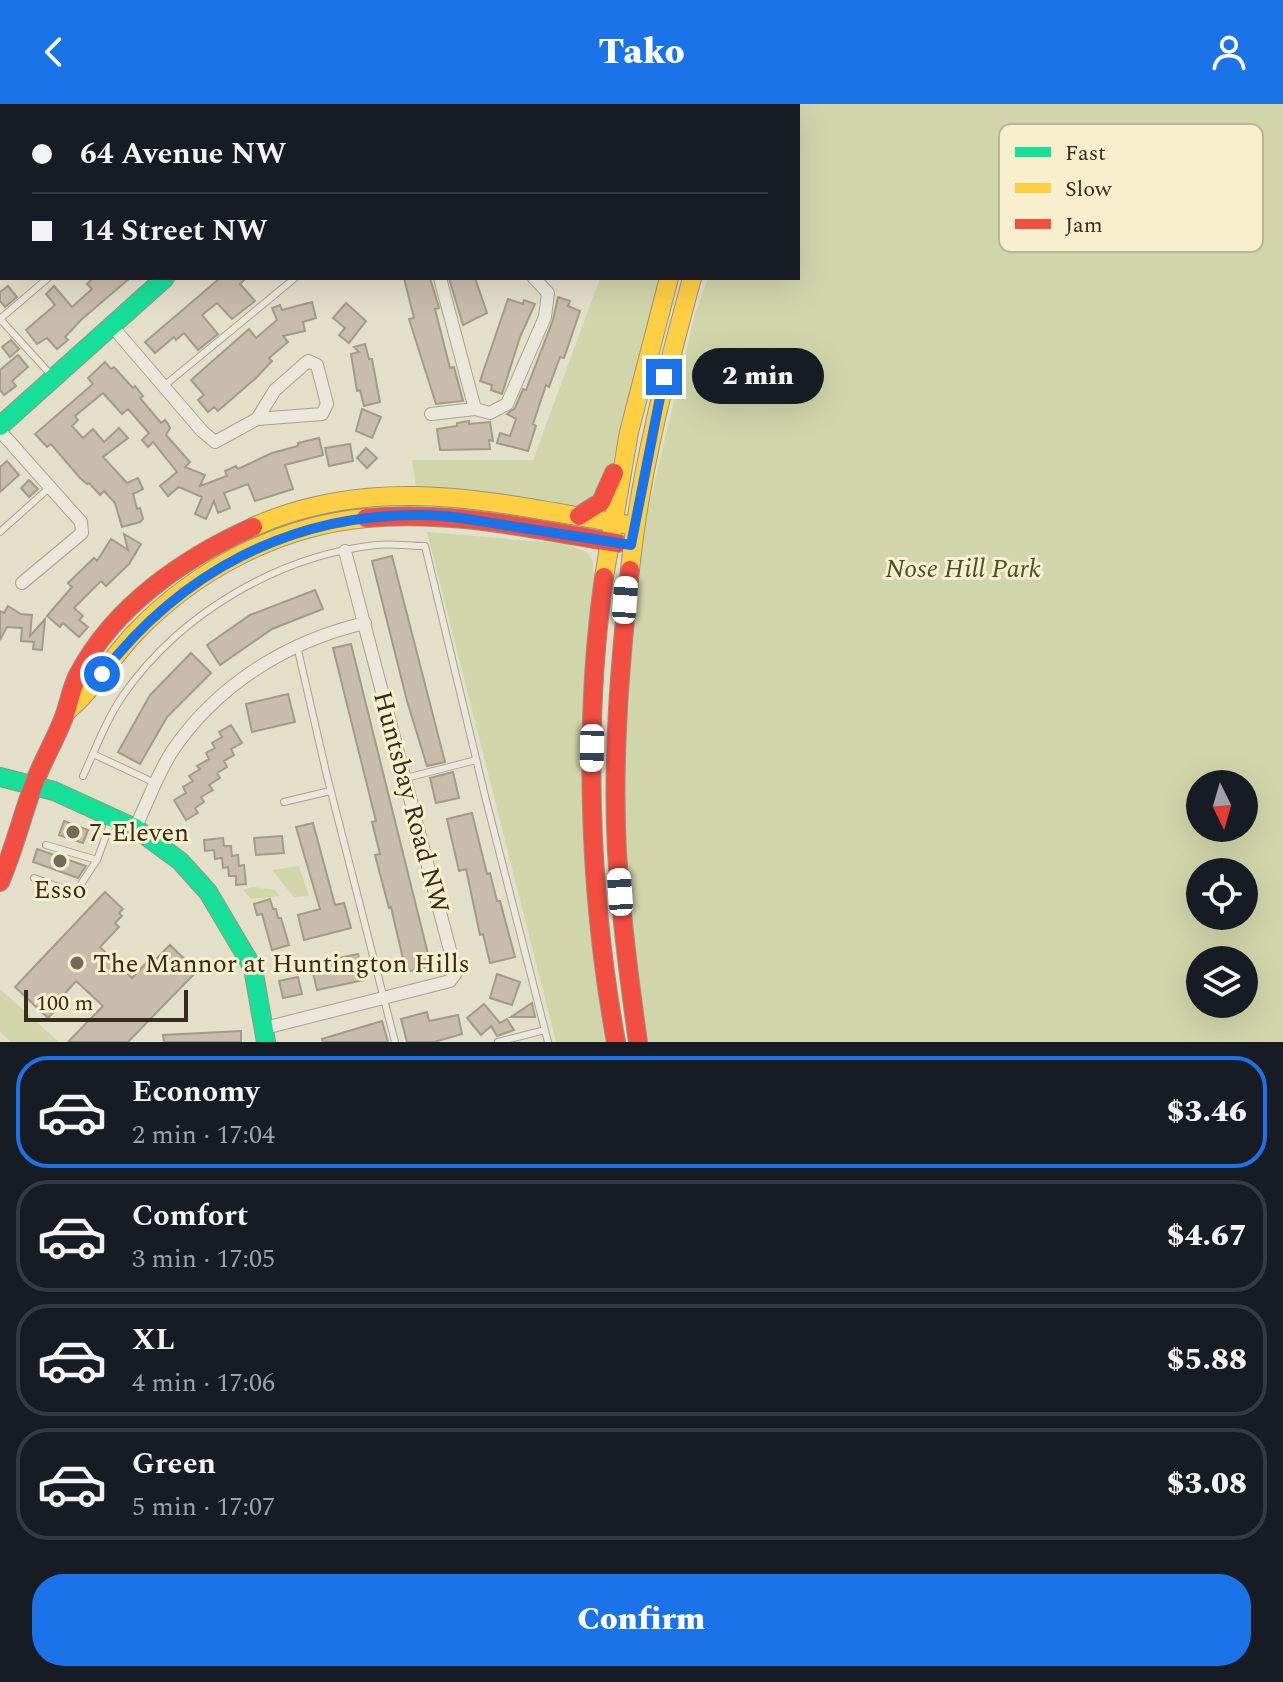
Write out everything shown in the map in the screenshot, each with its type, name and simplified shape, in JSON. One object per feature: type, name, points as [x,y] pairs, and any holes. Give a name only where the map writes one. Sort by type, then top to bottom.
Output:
[{"type":"main road","points":[[0,429],[53,377],[163,280]]},
{"type":"main road","points":[[616,1042],[600,927],[592,775],[593,696],[604,573],[612,522],[633,415],[668,280]]},
{"type":"main road","points":[[638,1042],[621,917],[614,776],[627,573],[657,402],[691,280]]},
{"type":"main road","points":[[579,516],[601,502],[612,483],[627,424],[633,415]]},
{"type":"main road","points":[[0,882],[34,784],[67,711],[70,691],[89,658],[128,611],[155,586],[216,544],[254,526],[332,502],[400,494],[468,499],[635,526]]},
{"type":"main road","points":[[67,711],[84,699],[124,646],[180,593],[214,570],[277,539],[315,528],[386,516],[449,517],[631,545]]},
{"type":"main road","points":[[547,532],[597,552],[604,573]]},
{"type":"main road","points":[[0,777],[34,784],[135,828],[180,861],[208,892],[253,968],[266,1035]]},
{"type":"street","points":[[441,280],[475,409]]},
{"type":"street","points":[[431,414],[475,409],[490,413],[507,404],[545,317],[548,293],[536,280]]},
{"type":"street","points":[[111,325],[202,431],[215,442],[257,419],[322,414],[327,404],[317,365],[308,361],[275,390],[257,419]]},
{"type":"street","points":[[0,429],[81,522],[82,533],[22,583]]},
{"type":"street","name":"Huntsbay Road NW","points":[[266,1035],[450,981],[456,973],[345,551]]},
{"type":"street","points":[[135,828],[172,750],[207,709],[252,670],[334,630],[365,623]]},
{"type":"lane","points":[[46,280],[0,319],[53,377]]},
{"type":"lane","points":[[163,387],[293,280]]},
{"type":"lane","points":[[0,532],[49,488]]},
{"type":"lane","points":[[83,776],[122,696],[149,662],[186,627],[229,596],[306,561],[345,551],[377,545],[425,546],[548,1042]]},
{"type":"lane","points":[[297,646],[330,791],[395,1042]]},
{"type":"lane","points":[[93,754],[155,783]]},
{"type":"lane","points":[[406,778],[476,760]]},
{"type":"lane","points":[[284,802],[330,791]]},
{"type":"lane","points":[[34,878],[75,893],[97,860],[112,819]]},
{"type":"lane","points":[[46,845],[97,860]]},
{"type":"lane","points":[[498,1042],[545,1030]]},
{"type":"green space","name":"Nose Hill Park","points":[[800,104],[1283,104],[1283,1042],[646,1042],[631,938],[624,843],[624,720],[643,530],[695,314],[707,280],[800,280]]},
{"type":"green space","points":[[599,280],[660,280],[610,472],[591,504],[572,507],[416,487],[412,460],[533,460]]},
{"type":"green space","points":[[427,532],[568,544],[588,553],[593,562],[608,1042],[556,1042]]},
{"type":"green space","points":[[299,866],[309,896],[294,897],[272,870]]},
{"type":"green space","points":[[252,887],[275,890],[280,896],[251,899],[243,890]]},
{"type":"green space","points":[[0,989],[59,1042],[11,1042],[0,1032]]},
{"type":"building","points":[[91,280],[128,280],[82,319],[65,337],[68,340],[57,349],[47,338],[37,344],[26,330],[55,305],[46,294],[54,286],[72,307],[92,289],[87,284]]},
{"type":"building","points":[[218,280],[244,280],[240,284],[255,301],[232,319],[217,303],[202,315],[218,334],[198,350],[184,333],[155,353],[145,342]]},
{"type":"building","points":[[404,280],[431,280],[450,368],[454,367],[463,401],[436,404],[409,319],[414,318]]},
{"type":"building","points":[[450,280],[476,280],[487,313],[463,325]]},
{"type":"building","points":[[8,286],[17,297],[5,307],[0,301],[0,292]]},
{"type":"building","points":[[558,297],[570,301],[568,306],[580,311],[564,358],[560,357],[549,387],[546,385],[528,451],[497,443],[500,433],[510,436],[516,419],[507,414],[515,408],[523,389],[526,390],[553,320]]},
{"type":"building","points":[[508,299],[535,304],[520,337],[502,394],[491,390],[492,385],[480,381]]},
{"type":"building","points":[[312,302],[316,318],[303,322],[305,331],[283,336],[288,342],[269,358],[272,361],[257,377],[218,411],[214,407],[208,412],[198,400],[204,395],[191,380],[249,329],[256,338],[277,320],[272,308],[280,305],[282,310]]},
{"type":"building","points":[[346,303],[366,321],[349,343],[339,335],[345,328],[333,318]]},
{"type":"building","points":[[11,340],[19,349],[10,357],[2,347]]},
{"type":"building","points":[[365,344],[369,359],[372,359],[380,402],[364,406],[360,390],[357,391],[351,354],[359,352],[354,347]]},
{"type":"building","points":[[18,355],[28,367],[12,381],[16,386],[4,395],[0,390],[0,370]]},
{"type":"building","points":[[105,362],[111,369],[114,367],[133,388],[135,386],[143,396],[140,398],[161,423],[165,420],[170,428],[166,435],[190,462],[185,467],[205,475],[200,486],[227,476],[225,471],[236,466],[238,469],[272,453],[298,446],[298,443],[319,438],[323,455],[285,465],[293,489],[255,501],[248,484],[224,493],[230,508],[218,513],[214,501],[206,519],[195,514],[202,497],[179,487],[168,496],[160,486],[177,472],[153,442],[148,447],[142,440],[149,433],[128,409],[122,414],[103,393],[75,416],[78,420],[72,426],[83,438],[93,429],[104,442],[119,428],[128,438],[103,457],[127,483],[138,478],[143,489],[133,494],[143,519],[122,527],[115,503],[104,491],[100,495],[80,478],[51,444],[47,447],[35,434],[93,384],[88,378]]},
{"type":"building","points":[[362,409],[381,417],[372,438],[356,431]]},
{"type":"building","points":[[469,421],[469,424],[490,422],[493,441],[489,440],[490,449],[440,450],[437,429]]},
{"type":"building","points":[[350,444],[353,461],[329,466],[325,448]]},
{"type":"building","points":[[366,448],[377,458],[367,468],[357,458]]},
{"type":"building","points":[[7,461],[19,475],[0,492],[0,467]]},
{"type":"building","points":[[29,480],[38,489],[29,497],[21,488]]},
{"type":"building","points":[[124,534],[141,544],[129,564],[106,586],[101,581],[74,608],[83,616],[79,620],[88,627],[79,637],[63,623],[60,627],[47,616],[72,587],[68,583],[94,558],[97,561],[111,539],[128,550]]},
{"type":"building","points":[[392,556],[445,762],[427,766],[407,701],[372,561]]},
{"type":"building","points":[[315,590],[323,609],[272,629],[220,665],[207,645],[250,615]]},
{"type":"building","points":[[8,606],[21,614],[32,615],[30,636],[45,619],[42,650],[33,649],[34,642],[21,641],[22,628],[7,627],[0,640],[0,611],[4,613]]},
{"type":"building","points":[[351,644],[431,966],[406,972],[375,855],[380,854],[372,822],[376,821],[333,648]]},
{"type":"building","points":[[191,653],[211,673],[167,717],[140,764],[118,752],[150,695]]},
{"type":"building","points":[[288,694],[295,722],[252,732],[246,704]]},
{"type":"building","points":[[231,725],[242,743],[231,749],[234,755],[224,761],[227,767],[217,773],[220,778],[209,785],[213,790],[201,797],[204,802],[195,808],[198,813],[186,820],[174,800],[186,793],[183,787],[193,781],[189,776],[200,769],[197,766],[209,759],[206,753],[215,748],[212,743],[222,737],[219,732]]},
{"type":"building","points":[[453,772],[459,798],[436,803],[430,778]]},
{"type":"building","points":[[472,813],[487,874],[490,873],[497,901],[500,901],[515,957],[490,963],[483,934],[480,935],[466,869],[459,871],[447,819]]},
{"type":"building","name":"7-Eleven","points":[[64,821],[88,830],[83,843],[59,835]]},
{"type":"building","points":[[313,823],[335,905],[344,903],[351,928],[304,940],[298,915],[320,909],[296,827]]},
{"type":"building","points":[[282,836],[284,853],[256,855],[254,838]]},
{"type":"building","points":[[223,838],[224,846],[231,846],[232,856],[238,855],[239,866],[244,865],[246,884],[236,885],[236,876],[229,876],[228,867],[223,868],[222,858],[215,859],[214,850],[205,851],[204,840]]},
{"type":"building","points":[[37,849],[86,866],[78,878],[33,862]]},
{"type":"building","name":"The Mannor at Huntington Hills","points":[[105,892],[123,909],[119,913],[122,916],[115,923],[119,927],[100,947],[132,978],[153,956],[156,959],[170,945],[197,971],[128,1042],[68,1042],[103,1006],[76,981],[61,998],[64,1001],[48,1018],[15,987]]},
{"type":"building","points":[[270,899],[278,918],[281,918],[289,945],[272,950],[262,914],[257,915],[254,904]]},
{"type":"building","points":[[358,954],[364,980],[317,990],[311,964]]},
{"type":"building","points":[[497,974],[520,982],[512,1005],[490,998]]},
{"type":"building","points":[[298,977],[302,994],[283,998],[279,981]]},
{"type":"building","points":[[532,1003],[535,1017],[511,1017]]},
{"type":"building","points":[[484,1004],[500,1023],[507,1019],[514,1030],[497,1036],[491,1026],[481,1035],[467,1018]]},
{"type":"building","points":[[427,1012],[429,1021],[458,1015],[462,1034],[434,1042],[407,1042],[401,1019]]},
{"type":"building","points":[[382,1021],[388,1042],[323,1042],[322,1039]]},
{"type":"building","points":[[241,1031],[241,1042],[164,1042],[163,1035]]},
{"type":"traffic: fast","points":[[0,426],[163,280]]},
{"type":"traffic: fast","points":[[0,777],[54,791],[135,828],[180,861],[208,892],[253,968],[266,1042]]},
{"type":"traffic: slow","points":[[604,577],[629,432],[668,280]]},
{"type":"traffic: slow","points":[[630,570],[647,459],[691,280]]},
{"type":"traffic: slow","points":[[253,527],[301,510],[348,500],[396,496],[490,502],[635,526]]},
{"type":"traffic: slow","points":[[67,711],[86,693],[135,633],[159,610],[212,571],[270,541],[302,530],[366,518]]},
{"type":"traffic: jam","points":[[579,516],[601,502],[614,473]]},
{"type":"traffic: jam","points":[[366,518],[461,519],[617,543]]},
{"type":"traffic: jam","points":[[0,882],[35,780],[62,722],[75,681],[93,650],[111,627],[153,587],[177,569],[253,527]]},
{"type":"traffic: jam","points":[[630,570],[618,711],[616,817],[623,924],[638,1042]]},
{"type":"traffic: jam","points":[[604,577],[593,692],[592,810],[600,928],[616,1042]]},
{"type":"place","name":"7-Eleven","points":[[73,832]]},
{"type":"place","name":"Esso","points":[[60,861]]},
{"type":"place","name":"The Mannor at Huntington Hills","points":[[77,963]]},
{"type":"route","points":[[102,674],[124,646],[180,593],[244,554],[277,539],[315,528],[357,519],[422,515],[631,545],[664,377]]}]
